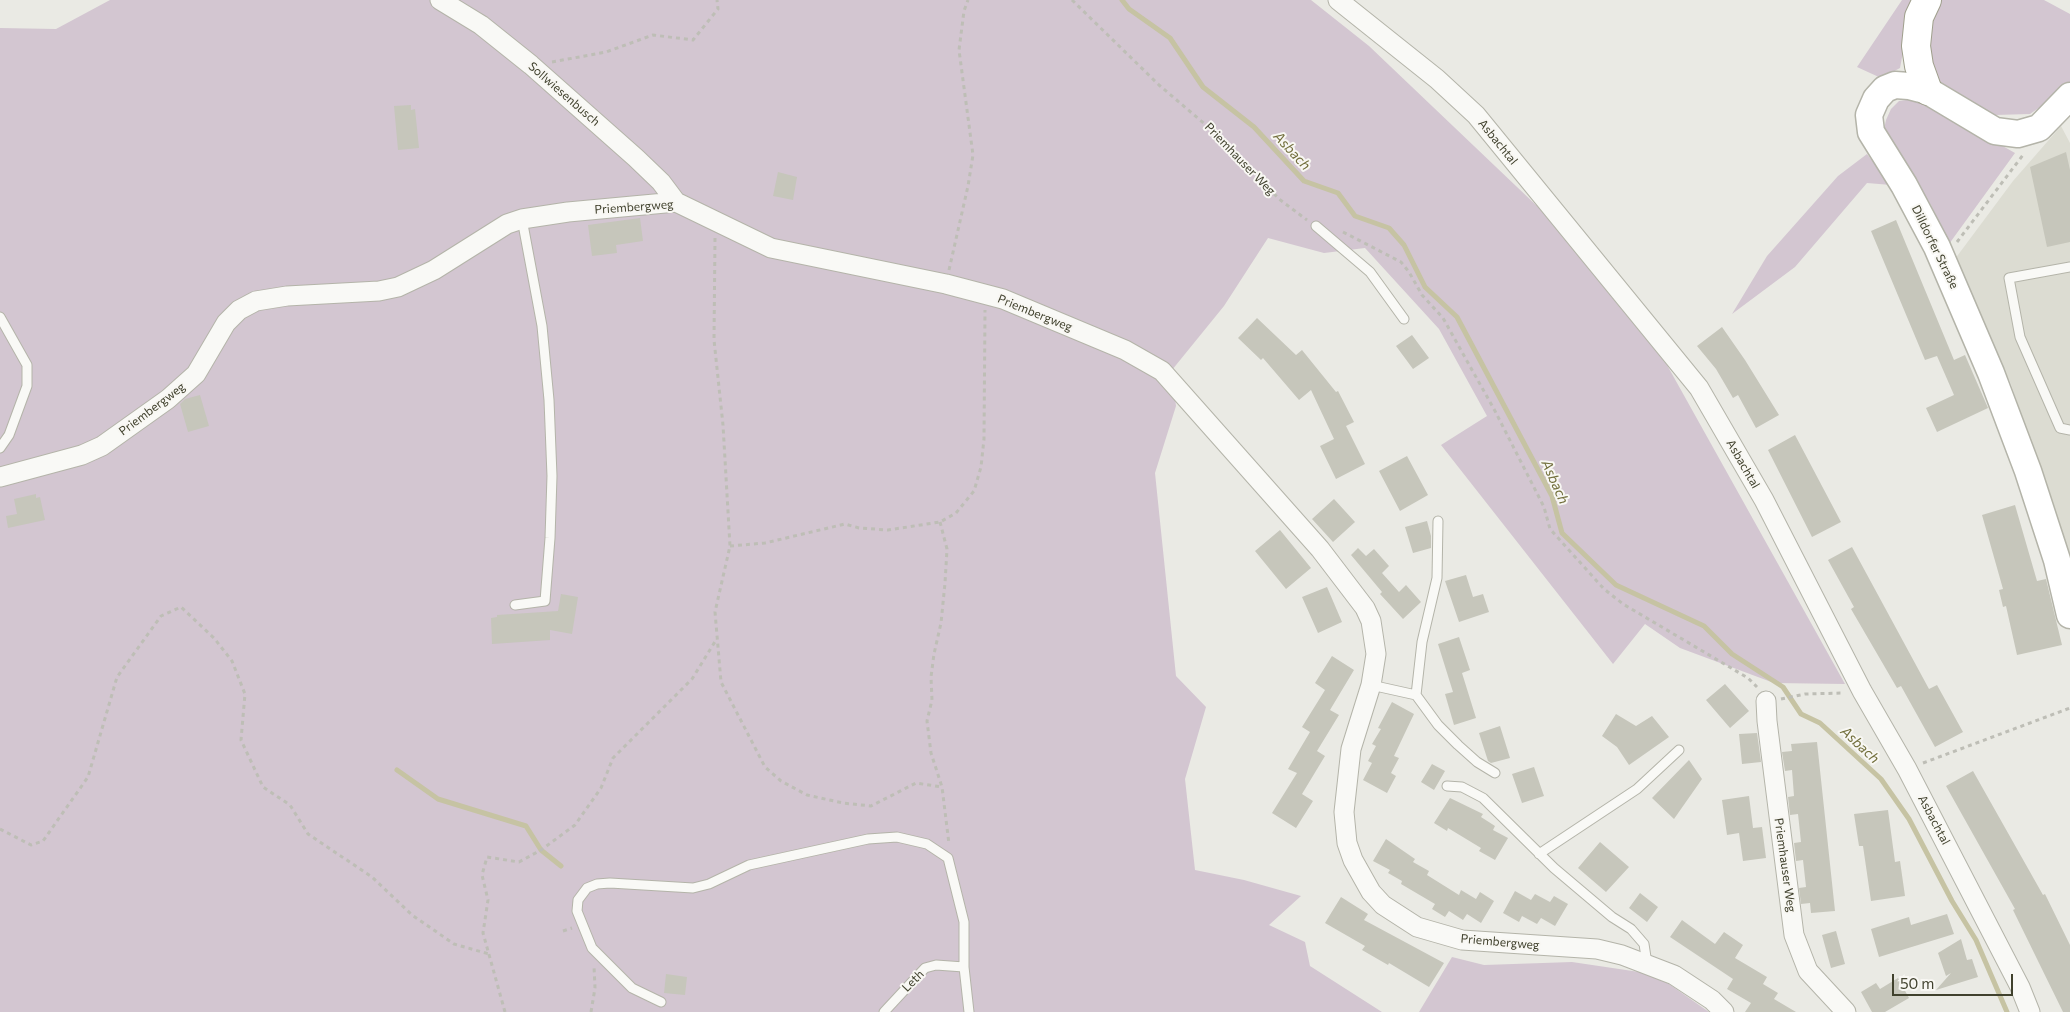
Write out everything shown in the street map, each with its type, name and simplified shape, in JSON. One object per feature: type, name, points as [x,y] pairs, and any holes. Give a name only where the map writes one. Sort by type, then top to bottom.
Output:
[{"type":"highway","points":[[1927,0],[1920,17],[1916,46],[1919,66],[1928,91]]},
{"type":"main road","name":"Dilldorfer Straße","points":[[2070,96],[2039,128],[2018,134],[1995,131],[1981,125],[1928,91],[1909,86],[1896,85],[1885,89],[1876,99],[1869,115],[1871,132],[1904,184],[1937,247],[1991,373],[2028,471],[2057,560],[2070,615]]},
{"type":"street","name":"Sollwiesenbusch","points":[[440,0],[481,25],[531,65],[636,158],[661,182],[676,202]]},
{"type":"street","name":"Asbachtal","points":[[1338,0],[1437,80],[1476,115],[1699,388],[1764,500],[1862,691],[1907,769],[2003,954],[2030,1012]]},
{"type":"street","name":"Priembergweg","points":[[0,477],[82,455],[102,446],[168,399],[196,374],[206,362],[226,323],[239,310],[256,301],[287,296],[379,291],[398,287],[434,270],[507,224],[522,219],[568,212],[676,202],[777,250],[946,284],[1003,299],[1125,350],[1162,371],[1174,382],[1320,549],[1364,608],[1371,621],[1376,654],[1371,685],[1351,749],[1344,812],[1346,843],[1353,860],[1371,892],[1383,905],[1417,927],[1462,940],[1597,949],[1647,964],[1674,974],[1692,985],[1724,1012]]},
{"type":"street","name":"Priemhauser Weg","points":[[1773,700],[1768,730],[1794,935],[1808,971],[1846,1012]]},
{"type":"lane","points":[[514,605],[545,601],[552,476],[549,400],[542,326],[522,219]]},
{"type":"lane","points":[[1316,226],[1370,272],[1404,319]]},
{"type":"lane","points":[[2070,267],[2009,278],[2020,337],[2060,428],[2070,430]]},
{"type":"lane","points":[[0,317],[27,365],[27,386],[9,435],[0,448]]},
{"type":"lane","points":[[1438,521],[1437,578],[1422,642],[1416,695],[1438,726],[1477,762],[1495,773]]},
{"type":"lane","points":[[1371,685],[1416,695]]},
{"type":"lane","points":[[1538,854],[1637,789],[1679,750]]},
{"type":"lane","points":[[1447,786],[1466,788],[1483,798],[1538,854],[1612,916],[1631,929],[1644,944],[1647,964]]},
{"type":"lane","points":[[661,1002],[632,988],[592,948],[577,911],[582,893],[597,884],[624,883],[655,887],[694,888],[709,884],[749,865],[868,839],[897,837],[927,844],[948,858],[964,922],[964,967],[969,1012]]},
{"type":"lane","name":"Leth","points":[[884,1012],[925,968],[936,965],[964,967]]},
{"type":"path","points":[[531,65],[606,52],[653,35],[692,40],[718,9],[717,0]]},
{"type":"path","points":[[946,284],[973,155],[958,50],[964,11],[968,0]]},
{"type":"path","name":"Priemhauser Weg","points":[[1072,0],[1159,85],[1220,137],[1279,199],[1316,226]]},
{"type":"path","points":[[1960,238],[2014,166]]},
{"type":"path","points":[[715,220],[714,340],[723,425],[730,546],[715,612],[721,682],[764,767],[781,781],[806,795],[843,803],[871,806],[916,783],[942,787]]},
{"type":"path","points":[[1316,226],[1329,226],[1346,233],[1401,262],[1409,272],[1422,295],[1443,318],[1474,372],[1544,507],[1550,529],[1604,589],[1623,604],[1748,678],[1773,700],[1795,695],[1862,691]]},
{"type":"path","points":[[730,546],[764,542],[845,524],[859,528],[888,530],[940,522],[956,513],[974,491],[981,466],[986,294]]},
{"type":"path","points":[[940,522],[947,549],[945,583],[941,623],[933,662],[932,700],[928,721],[931,753],[942,787],[950,846],[948,858]]},
{"type":"path","points":[[0,829],[31,845],[43,841],[88,776],[117,677],[161,616],[181,607],[214,638],[232,661],[246,694],[241,740],[264,787],[290,805],[308,834],[372,877],[412,915],[454,944],[489,954]]},
{"type":"path","points":[[505,1012],[483,933],[488,900],[482,876],[487,857],[519,862],[575,825],[601,788],[612,758],[692,679],[716,639]]},
{"type":"path","points":[[1907,769],[2070,708]]},
{"type":"path","points":[[591,1012],[595,988],[592,948]]},
{"type":"shaded area","points":[[110,0],[1311,0],[1369,46],[1538,207],[1667,365],[1845,684],[1774,683],[1680,648],[1645,624],[1613,664],[1441,445],[1487,416],[1439,329],[1365,248],[1324,253],[1268,238],[1224,306],[1172,370],[1176,406],[1155,473],[1176,676],[1206,707],[1185,779],[1195,870],[1244,880],[1301,896],[1269,925],[1305,942],[1310,966],[1382,1012],[0,1012],[0,28],[56,29]]},
{"type":"shaded area","points":[[1902,0],[1917,0],[1911,9],[1900,68],[1881,78],[1857,67]]},
{"type":"shaded area","points":[[1939,0],[2044,0],[2070,14],[2070,82],[2063,91],[2030,114],[1995,115],[1943,86],[1932,69],[1925,38]]},
{"type":"shaded area","points":[[1913,99],[1927,103],[2015,153],[1949,244],[1931,205],[1883,134],[1891,109],[1899,101]]},
{"type":"shaded area","points":[[2061,126],[2070,143],[2070,564],[2011,384],[1952,263],[2013,181]]},
{"type":"shaded area","points":[[1867,154],[1891,185],[1867,183],[1795,267],[1732,314],[1767,256],[1838,176]]},
{"type":"shaded area","points":[[1452,957],[1484,965],[1572,962],[1646,973],[1669,984],[1709,1012],[1419,1012]]},
{"type":"building","points":[[411,105],[411,110],[415,109],[419,148],[398,150],[394,106]]},
{"type":"building","points":[[2066,152],[2070,170],[2070,242],[2047,247],[2030,167]]},
{"type":"building","points":[[778,172],[797,177],[793,200],[773,196]]},
{"type":"building","points":[[640,218],[643,241],[616,245],[617,253],[592,256],[588,225]]},
{"type":"building","points":[[1896,220],[1954,360],[1965,355],[1988,408],[1937,432],[1926,408],[1954,395],[1937,356],[1925,360],[1871,231]]},
{"type":"building","points":[[1257,318],[1296,355],[1302,350],[1336,392],[1338,391],[1354,422],[1346,426],[1365,464],[1336,479],[1320,446],[1334,439],[1311,390],[1299,400],[1263,358],[1261,360],[1238,338]]},
{"type":"building","points":[[1722,327],[1779,415],[1756,428],[1738,395],[1733,398],[1716,369],[1697,346]]},
{"type":"building","points":[[1412,335],[1429,358],[1413,369],[1396,346]]},
{"type":"building","points":[[200,395],[209,426],[188,432],[180,404],[185,399]]},
{"type":"building","points":[[1795,435],[1841,522],[1812,537],[1768,450]]},
{"type":"building","points":[[1407,456],[1428,495],[1400,511],[1379,471]]},
{"type":"building","points":[[36,494],[36,498],[40,497],[45,520],[8,528],[6,516],[17,514],[14,499]]},
{"type":"building","points":[[1334,499],[1355,522],[1333,542],[1312,519]]},
{"type":"building","points":[[2015,505],[2037,581],[2046,579],[2062,645],[2017,655],[2006,606],[2003,607],[1999,590],[2003,589],[1982,515]]},
{"type":"building","points":[[1427,521],[1431,536],[1431,548],[1413,553],[1405,527]]},
{"type":"building","points":[[1280,530],[1311,568],[1286,589],[1255,551]]},
{"type":"building","points":[[1852,547],[1929,689],[1937,685],[1963,732],[1935,747],[1901,686],[1897,688],[1851,609],[1854,607],[1828,560]]},
{"type":"building","points":[[1358,548],[1366,556],[1374,549],[1389,566],[1382,573],[1399,592],[1406,585],[1421,602],[1403,619],[1380,594],[1382,592],[1351,555]]},
{"type":"building","points":[[1466,575],[1473,597],[1483,594],[1489,612],[1459,622],[1445,581]]},
{"type":"building","points":[[1327,587],[1342,622],[1318,633],[1302,597]]},
{"type":"building","points":[[561,594],[578,597],[572,634],[550,630],[550,640],[492,644],[491,618],[497,617],[497,615],[558,611]]},
{"type":"building","points":[[1459,637],[1470,670],[1462,673],[1476,718],[1454,725],[1445,694],[1453,692],[1438,644]]},
{"type":"building","points":[[1332,656],[1354,670],[1330,710],[1339,715],[1317,751],[1325,756],[1302,794],[1313,801],[1296,828],[1272,813],[1297,773],[1288,769],[1310,732],[1302,727],[1325,690],[1315,683]]},
{"type":"building","points":[[1725,684],[1749,711],[1730,728],[1706,700]]},
{"type":"building","points":[[1392,702],[1414,714],[1394,756],[1399,758],[1391,773],[1396,776],[1387,793],[1363,780],[1372,763],[1368,761],[1376,746],[1372,744],[1381,729],[1378,728]]},
{"type":"building","points":[[1616,714],[1636,726],[1652,716],[1669,737],[1629,765],[1617,747],[1602,736]]},
{"type":"building","points":[[1500,726],[1510,758],[1491,763],[1488,761],[1479,733]]},
{"type":"building","points":[[1757,733],[1761,762],[1742,764],[1739,734]]},
{"type":"building","points":[[1817,742],[1835,911],[1811,913],[1810,903],[1801,904],[1799,888],[1806,887],[1803,860],[1796,861],[1794,843],[1801,842],[1798,814],[1790,815],[1788,797],[1794,796],[1792,770],[1785,771],[1782,752],[1792,751],[1791,744]]},
{"type":"building","points":[[1689,760],[1702,779],[1674,819],[1652,798]]},
{"type":"building","points":[[1432,764],[1445,771],[1434,790],[1421,782]]},
{"type":"building","points":[[1534,767],[1544,796],[1522,803],[1512,774]]},
{"type":"building","points":[[1973,771],[2043,895],[2045,894],[2070,945],[2070,1012],[2063,1012],[2013,910],[2015,909],[1946,786]]},
{"type":"building","points":[[1749,796],[1753,828],[1762,827],[1766,858],[1743,861],[1739,833],[1727,835],[1722,800]]},
{"type":"building","points":[[1450,798],[1483,814],[1481,817],[1495,826],[1493,830],[1508,838],[1495,860],[1479,851],[1481,848],[1448,828],[1447,831],[1434,823]]},
{"type":"building","points":[[1888,810],[1895,862],[1900,861],[1905,896],[1871,901],[1863,846],[1859,846],[1854,814]]},
{"type":"building","points":[[1386,839],[1415,859],[1413,862],[1429,871],[1427,875],[1459,895],[1461,890],[1476,899],[1480,892],[1494,901],[1481,923],[1467,914],[1463,920],[1449,911],[1445,917],[1432,909],[1435,904],[1401,884],[1402,881],[1388,873],[1390,870],[1373,861]]},
{"type":"building","points":[[1600,842],[1629,867],[1606,892],[1578,868]]},
{"type":"building","points":[[1515,891],[1531,900],[1535,894],[1550,902],[1554,896],[1568,904],[1555,926],[1541,918],[1537,924],[1522,916],[1519,922],[1503,913]]},
{"type":"building","points":[[1640,893],[1658,907],[1647,922],[1629,908]]},
{"type":"building","points":[[1341,897],[1368,914],[1364,920],[1444,963],[1429,987],[1389,963],[1388,965],[1362,950],[1365,946],[1325,923]]},
{"type":"building","points":[[1947,914],[1954,934],[1879,957],[1871,929],[1909,917],[1911,925]]},
{"type":"building","points":[[1682,920],[1715,944],[1724,932],[1743,945],[1735,958],[1767,977],[1763,984],[1778,993],[1774,999],[1796,1012],[1745,1012],[1751,1003],[1727,989],[1733,979],[1670,937]]},
{"type":"building","points":[[1836,931],[1845,964],[1831,968],[1822,935]]},
{"type":"building","points":[[1961,939],[1967,960],[1972,959],[1978,977],[1936,990],[1951,973],[1946,976],[1938,953]]},
{"type":"building","points":[[666,974],[687,977],[685,995],[664,993]]},
{"type":"building","points":[[1898,978],[1909,998],[1885,1012],[1872,1012],[1861,992],[1876,983],[1880,989]]},
{"type":"waterway","name":"Asbach","points":[[1122,0],[1129,9],[1170,38],[1203,87],[1254,127],[1304,181],[1338,193],[1355,216],[1389,228],[1404,245],[1425,287],[1457,317],[1552,496],[1562,533],[1616,585],[1704,626],[1732,654],[1783,687],[1801,714],[1820,723],[1881,779],[1909,819],[1952,901],[1976,940],[2007,1012]]},
{"type":"waterway","points":[[397,770],[438,799],[526,826],[541,850],[561,866]]}]
